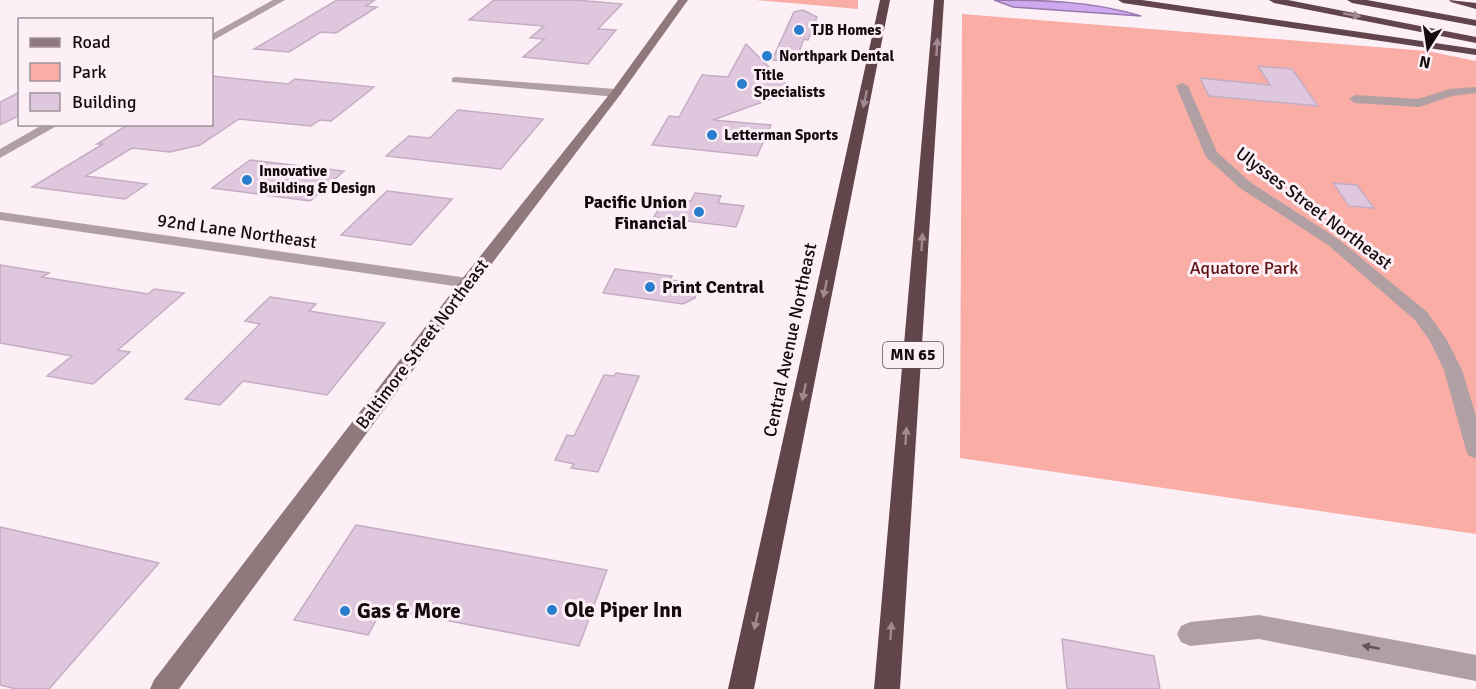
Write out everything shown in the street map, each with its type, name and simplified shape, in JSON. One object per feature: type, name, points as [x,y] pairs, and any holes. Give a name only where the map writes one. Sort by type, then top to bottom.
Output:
[{"type":"highway","points":[[872,64],[873,0]]},
{"type":"highway","name":"Central Avenue Northeast","points":[[741,689],[885,0]]},
{"type":"highway","points":[[1123,0],[1476,51]]},
{"type":"highway","points":[[1153,0],[1476,51]]},
{"type":"highway","points":[[1274,0],[1476,39]]},
{"type":"highway","points":[[1352,0],[1476,23]]},
{"type":"highway","points":[[1454,0],[1476,6]]},
{"type":"highway","name":"MN 65","points":[[887,689],[940,3]]},
{"type":"street","points":[[213,37],[280,0]]},
{"type":"street","name":"Baltimore Street Northeast","points":[[163,689],[468,282],[616,93],[683,0]]},
{"type":"street","points":[[456,80],[616,93]]},
{"type":"street","name":"Ulysses Street Northeast","points":[[1182,86],[1211,154],[1245,185],[1333,242],[1421,316],[1438,340],[1453,370],[1476,450]]},
{"type":"street","points":[[1355,99],[1419,103],[1450,93],[1476,90]]},
{"type":"street","points":[[0,154],[50,126]]},
{"type":"street","name":"92nd Lane Northeast","points":[[0,216],[468,282]]},
{"type":"street","points":[[1190,634],[1259,627],[1476,668]]},
{"type":"green space","points":[[755,0],[858,0],[858,9]]},
{"type":"green space","name":"Aquatore Park","points":[[962,14],[1427,51],[1476,61],[1476,534],[960,458]]},
{"type":"shaded area","points":[[994,0],[1068,2],[1104,7],[1141,16],[1013,7]]},
{"type":"building","points":[[337,0],[375,0],[366,6],[377,7],[336,33],[321,32],[289,52],[254,49]]},
{"type":"building","points":[[494,0],[576,0],[622,4],[598,29],[616,30],[588,64],[523,57],[544,39],[530,38],[544,26],[469,20]]},
{"type":"building","points":[[803,10],[817,17],[808,40],[804,39],[795,62],[772,60],[794,12]]},
{"type":"building","points":[[746,44],[793,91],[713,120],[771,125],[757,156],[652,145],[669,116],[679,117],[702,75],[728,77]]},
{"type":"building","points":[[1258,66],[1292,69],[1318,106],[1209,96],[1200,78],[1270,85]]},
{"type":"building","points":[[213,76],[288,84],[295,79],[374,87],[331,121],[320,120],[311,126],[239,119],[200,145],[170,152],[132,148],[86,176],[147,184],[125,199],[32,187],[103,144],[97,144],[126,126],[213,126]]},
{"type":"building","points":[[18,93],[18,116],[0,125],[0,102]]},
{"type":"building","points":[[458,110],[543,119],[501,169],[386,156],[409,136],[430,138]]},
{"type":"building","points":[[250,160],[344,171],[310,201],[212,188]]},
{"type":"building","points":[[1333,183],[1357,185],[1374,208],[1349,206]]},
{"type":"building","points":[[387,191],[452,199],[411,245],[341,235]]},
{"type":"building","name":"Pacific Union Financial","points":[[695,193],[721,196],[718,203],[744,206],[736,227],[654,217],[665,198],[691,201]]},
{"type":"building","points":[[0,265],[49,273],[42,277],[148,294],[154,289],[184,293],[118,350],[130,352],[93,384],[47,376],[72,356],[0,343]]},
{"type":"building","name":"Print Central","points":[[615,269],[672,276],[670,280],[692,283],[697,290],[695,298],[683,304],[603,293]]},
{"type":"building","points":[[270,297],[316,304],[309,311],[385,323],[327,395],[243,381],[220,405],[185,399],[260,324],[245,321]]},
{"type":"building","points":[[616,373],[639,376],[598,472],[571,468],[574,464],[555,460],[567,435],[574,436],[604,375],[614,376]]},
{"type":"building","points":[[356,525],[607,570],[579,646],[383,608],[368,635],[294,620]]},
{"type":"building","points":[[0,527],[159,563],[49,689],[16,689],[0,685]]},
{"type":"building","points":[[1062,639],[1154,656],[1160,689],[1067,689]]},
{"type":"place","name":"TJB Homes","points":[[799,30]]},
{"type":"place","name":"Northpark Dental","points":[[767,56]]},
{"type":"place","name":"Title Specialists","points":[[742,84]]},
{"type":"place","name":"Letterman Sports","points":[[712,135]]},
{"type":"place","name":"Innovative Building & Design","points":[[247,180]]},
{"type":"place","name":"Pacific Union Financial","points":[[699,212]]},
{"type":"place","name":"Print Central","points":[[650,287]]},
{"type":"place","name":"Ole Piper Inn","points":[[552,610]]},
{"type":"place","name":"Gas & More","points":[[345,611]]}]
